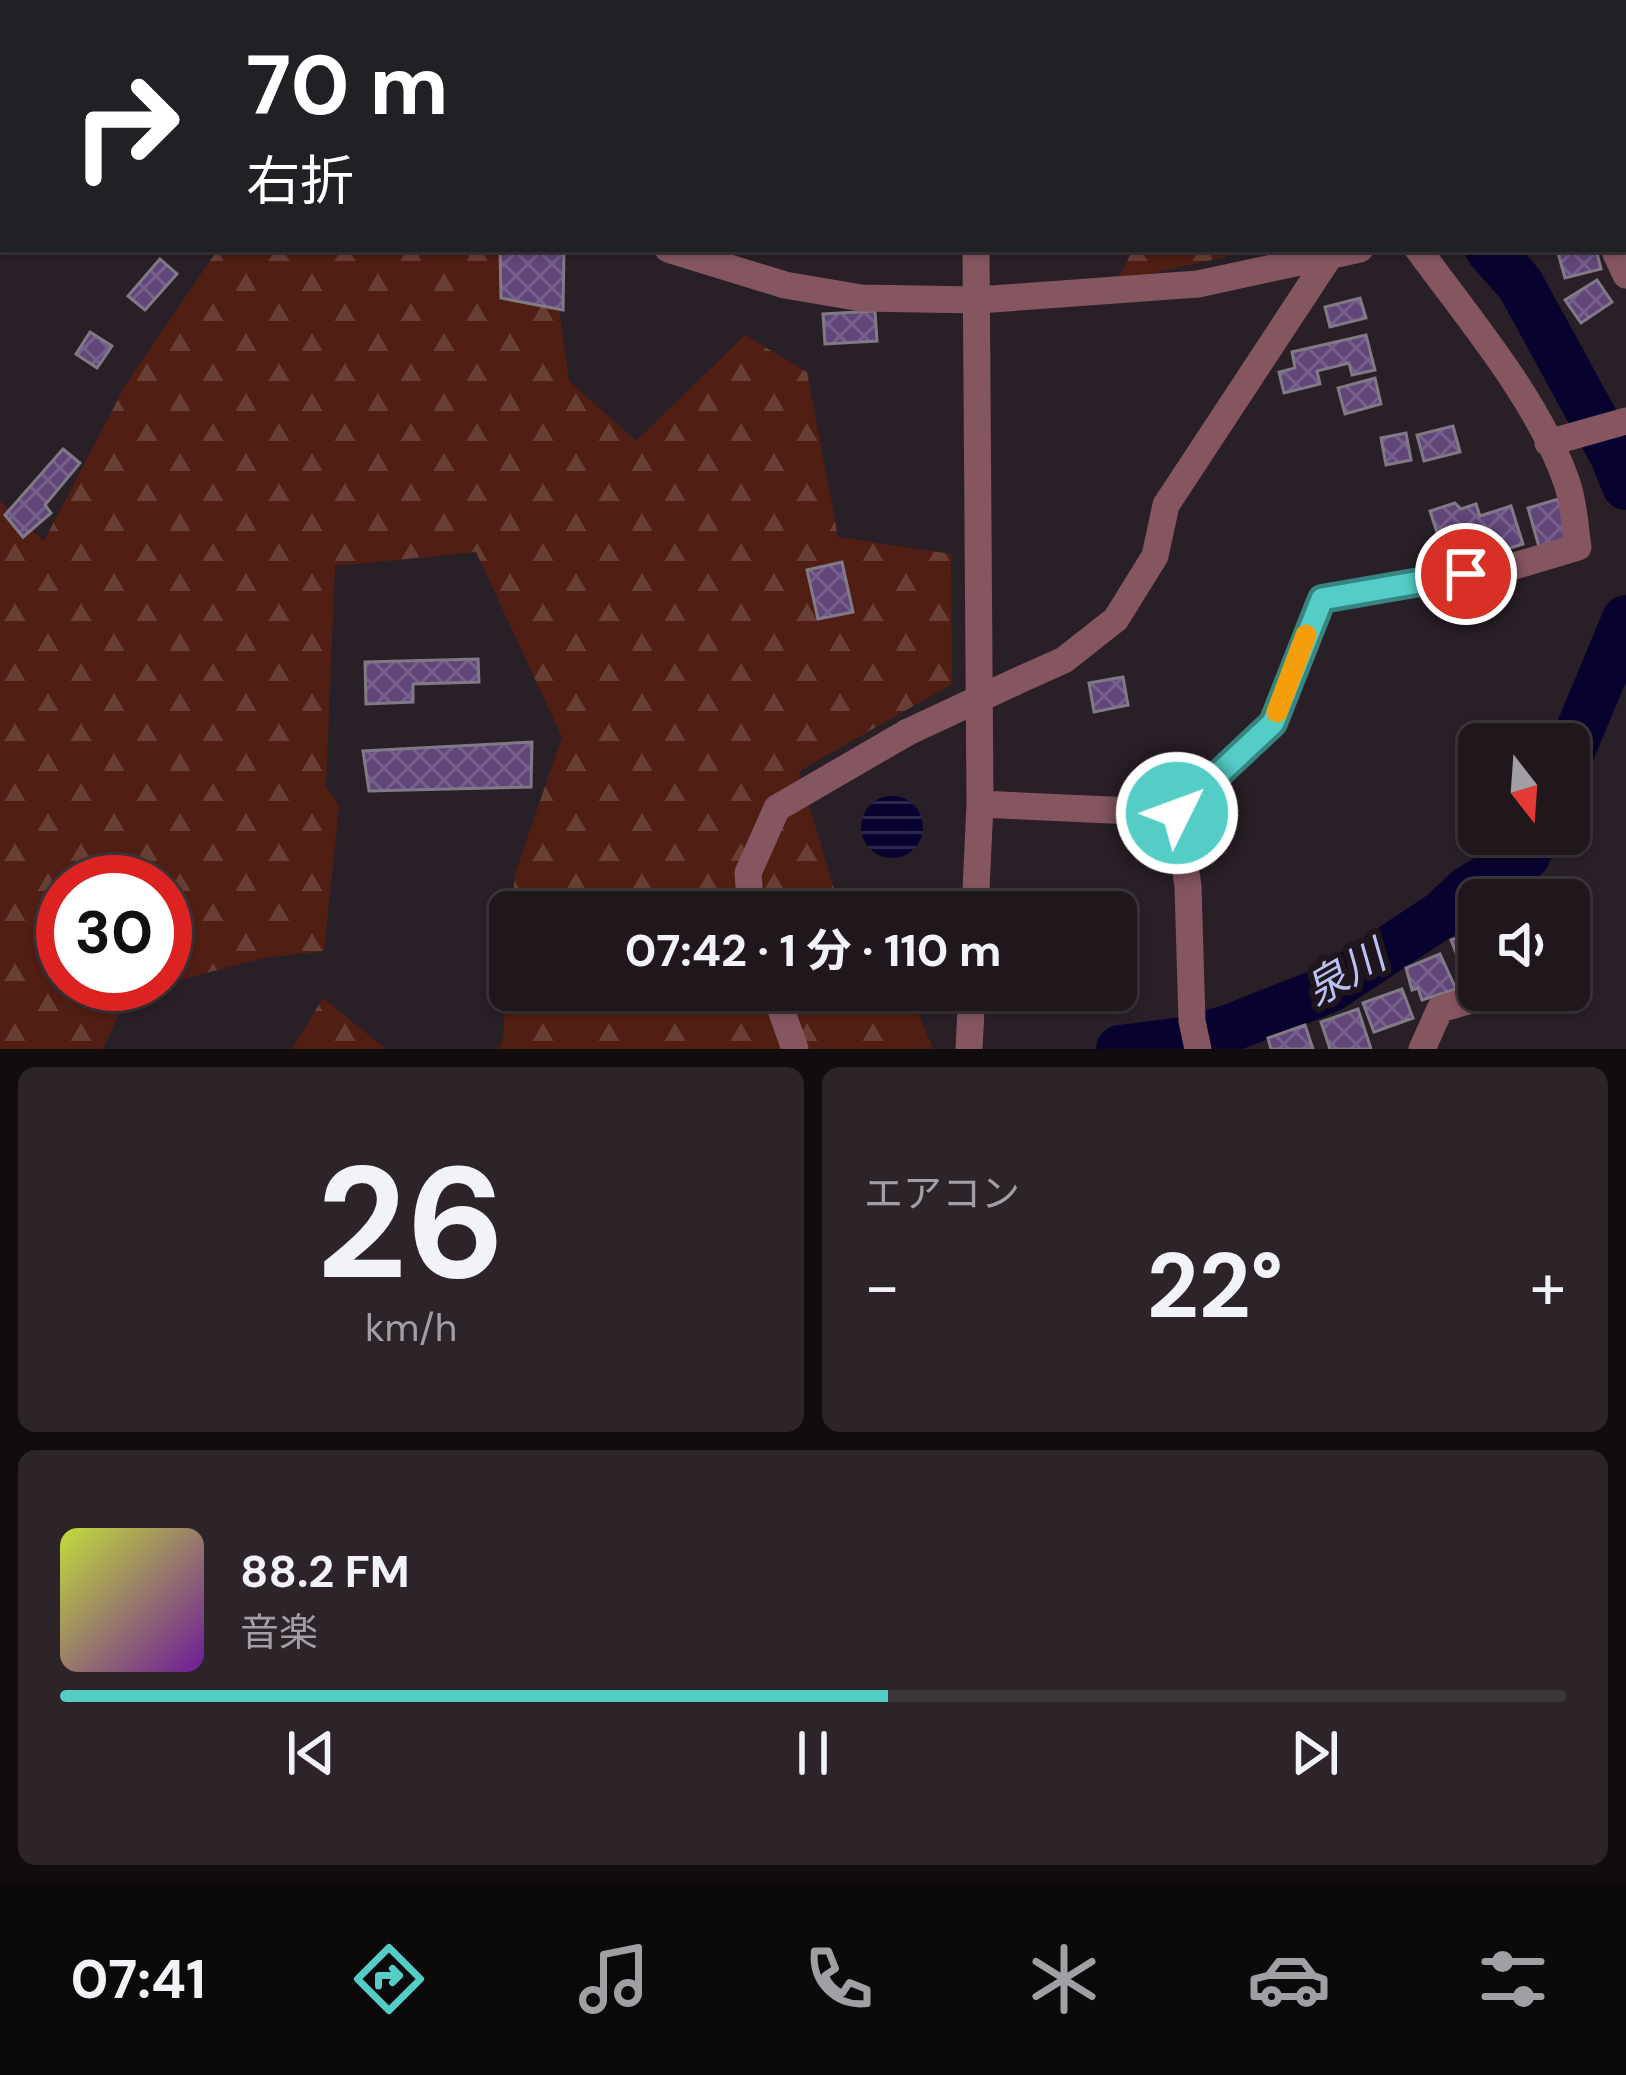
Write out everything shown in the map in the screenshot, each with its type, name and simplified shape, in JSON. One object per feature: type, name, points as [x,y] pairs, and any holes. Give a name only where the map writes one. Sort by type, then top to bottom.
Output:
[{"type":"street","points":[[678,252],[804,289],[861,298],[978,300],[1198,284],[1343,252]]},
{"type":"street","points":[[976,252],[980,804],[976,891]]},
{"type":"street","points":[[980,804],[1177,813],[1273,723],[1322,599],[1504,568],[1578,547],[1568,485],[1548,442],[1525,400],[1420,252]]},
{"type":"street","points":[[749,891],[748,873],[777,808],[908,732],[1064,660],[1116,619],[1155,556],[1166,505],[1331,254]]},
{"type":"street","points":[[1548,442],[1626,421]]},
{"type":"street","points":[[1177,813],[1188,886],[1195,1035]]},
{"type":"street","points":[[1423,1049],[1440,1010],[1458,1005]]},
{"type":"street","points":[[781,1011],[795,1049]]},
{"type":"street","points":[[969,1049],[971,1011]]},
{"type":"green space","points":[[216,252],[541,252],[552,258],[569,381],[636,441],[745,335],[807,372],[838,537],[951,554],[952,684],[799,771],[834,891],[514,891],[515,874],[562,737],[476,552],[335,566],[326,786],[339,806],[324,951],[263,958],[192,977],[192,855],[36,855],[36,1011],[120,1011],[103,1049],[0,1049],[0,501],[44,541],[126,384]]},
{"type":"green space","points":[[1132,252],[1248,252],[1117,281]]},
{"type":"green space","points":[[323,998],[386,1049],[292,1049]]},
{"type":"green space","points":[[505,1011],[918,1011],[933,1049],[499,1049]]},
{"type":"shaded area","points":[[892,796],[914,805],[923,827],[914,849],[892,858],[870,849],[861,827],[870,805]]},
{"type":"building","points":[[500,252],[564,252],[563,310],[501,298]]},
{"type":"building","points":[[1597,252],[1601,269],[1565,278],[1558,253]]},
{"type":"building","points":[[160,259],[177,274],[145,310],[128,296]]},
{"type":"building","points":[[1597,280],[1612,302],[1581,323],[1565,300]]},
{"type":"building","points":[[1360,298],[1366,318],[1330,327],[1325,307]]},
{"type":"building","points":[[875,311],[877,341],[825,344],[823,314]]},
{"type":"building","points":[[90,332],[112,346],[97,368],[76,354]]},
{"type":"building","points":[[1366,335],[1375,370],[1352,375],[1349,363],[1317,371],[1320,384],[1284,393],[1279,372],[1295,368],[1292,352]]},
{"type":"building","points":[[1375,378],[1381,404],[1345,414],[1338,388]]},
{"type":"building","points":[[1453,426],[1460,452],[1424,461],[1417,435]]},
{"type":"building","points":[[1406,433],[1411,460],[1386,465],[1381,438]]},
{"type":"building","points":[[63,449],[80,463],[45,505],[51,513],[23,537],[5,515]]},
{"type":"building","points":[[1558,499],[1570,538],[1539,547],[1528,508]]},
{"type":"building","points":[[1455,503],[1461,509],[1476,504],[1480,516],[1511,506],[1523,544],[1485,556],[1483,549],[1459,557],[1454,541],[1441,545],[1430,511]]},
{"type":"building","points":[[842,562],[853,612],[818,619],[807,570]]},
{"type":"building","points":[[478,659],[479,682],[413,684],[413,702],[366,704],[365,662]]},
{"type":"building","points":[[1123,677],[1128,705],[1094,712],[1089,683]]},
{"type":"building","points":[[532,742],[531,787],[369,791],[363,751]]},
{"type":"building","points":[[1440,954],[1456,989],[1422,1000],[1418,988],[1412,990],[1406,968]]},
{"type":"building","points":[[1402,989],[1413,1018],[1374,1032],[1363,1003]]},
{"type":"building","points":[[1358,1009],[1371,1049],[1330,1049],[1321,1022]]},
{"type":"building","points":[[1305,1025],[1313,1049],[1271,1049],[1268,1038]]},
{"type":"waterway","name":"泉川","points":[[1492,252],[1520,284],[1626,486]]},
{"type":"waterway","name":"泉川","points":[[1583,723],[1626,619]]},
{"type":"waterway","name":"泉川","points":[[1120,1049],[1184,1041],[1228,1029],[1329,989],[1441,915],[1469,889],[1526,855]]},
{"type":"slow traffic","points":[[1277,712],[1306,635]]},
{"type":"route","points":[[1177,813],[1273,723],[1322,599],[1466,574]]}]
